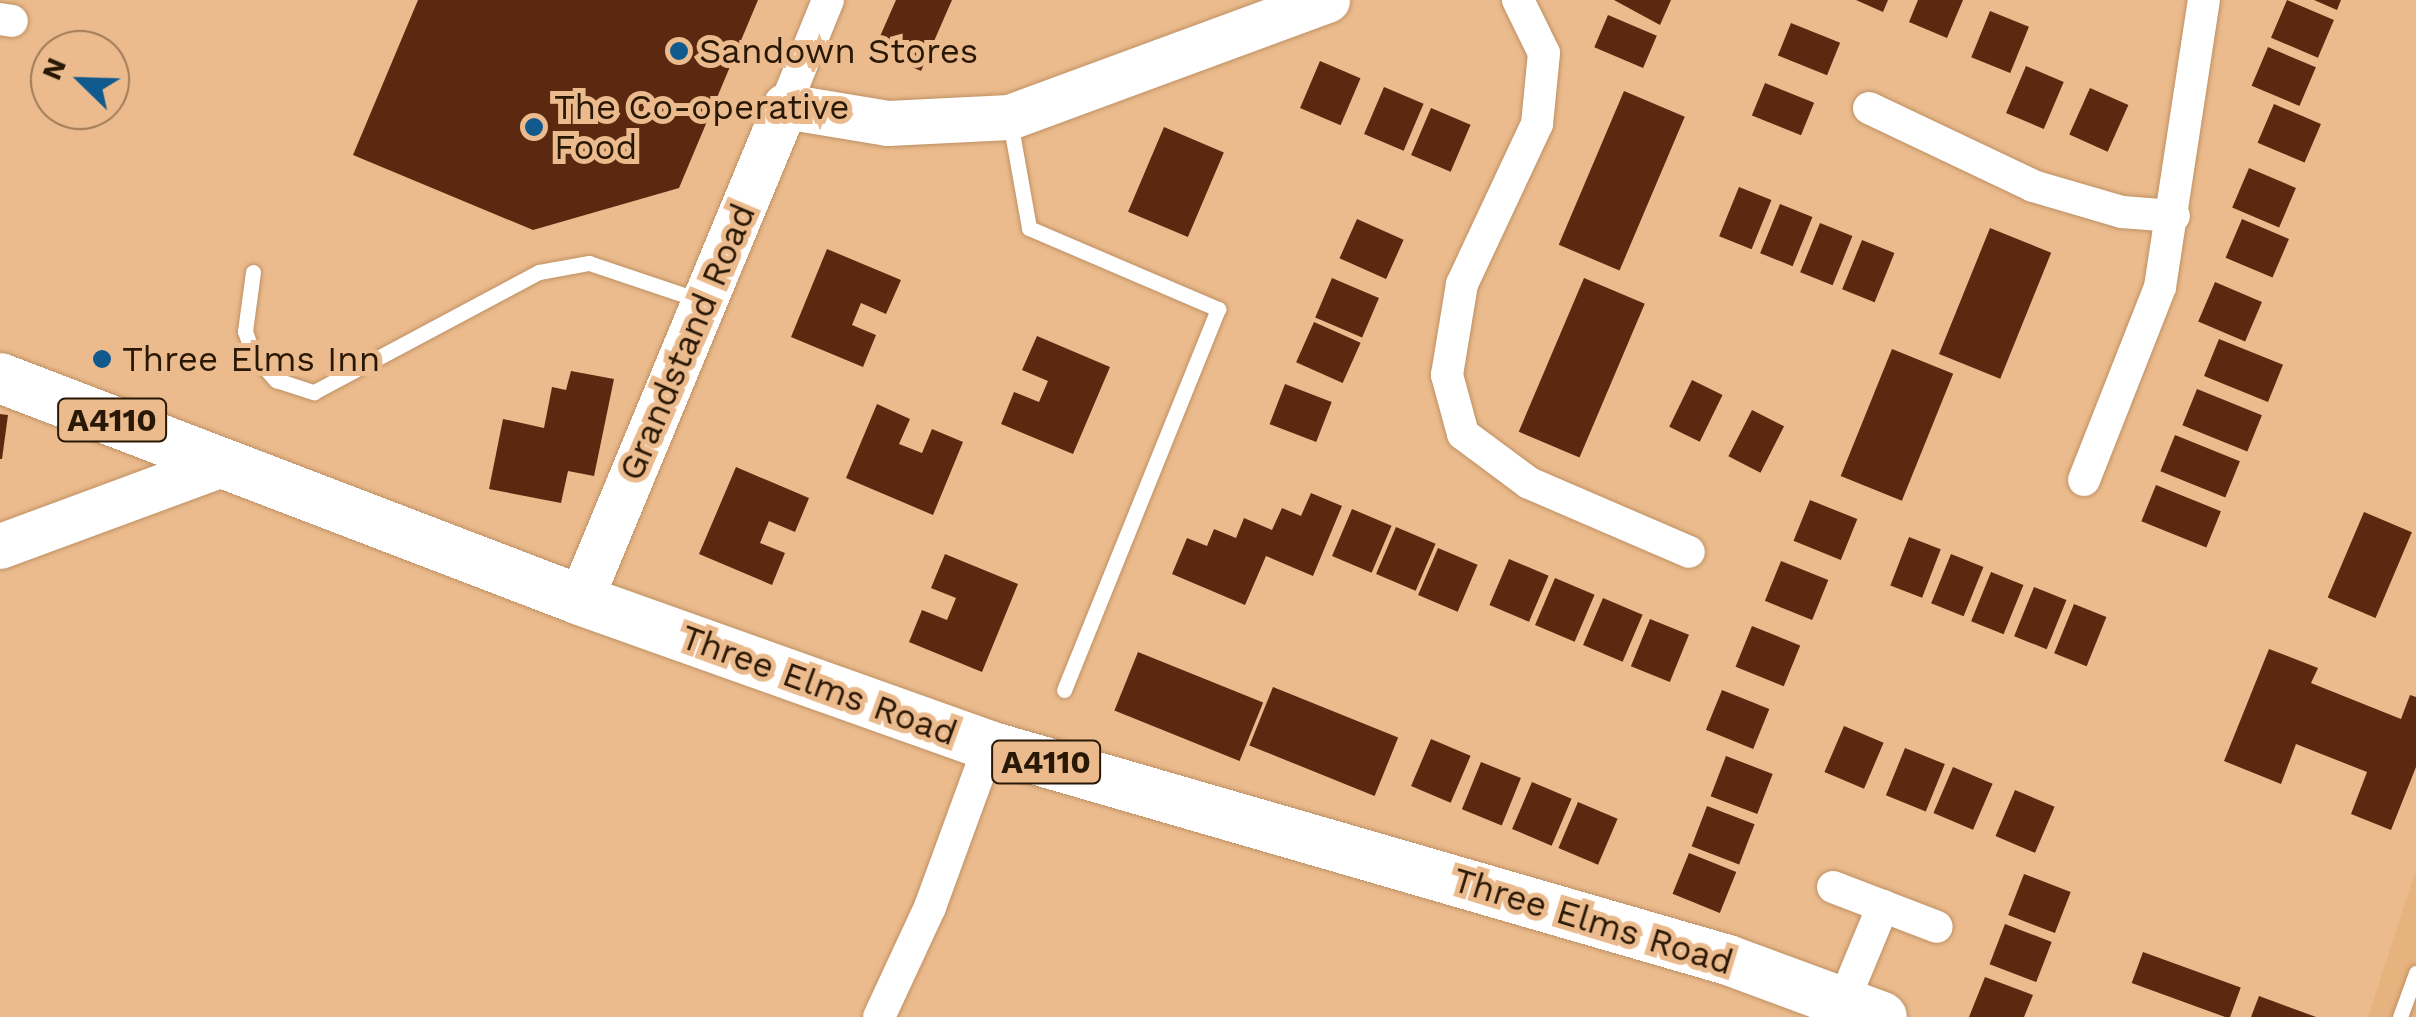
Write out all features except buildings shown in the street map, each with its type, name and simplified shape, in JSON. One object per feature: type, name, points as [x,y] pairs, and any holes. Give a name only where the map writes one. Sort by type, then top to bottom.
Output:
[{"type":"main road","name":"Three Elms Road","points":[[0,378],[580,600],[990,746],[1710,955],[1863,1009]]},
{"type":"street","points":[[828,0],[785,106],[888,124],[1009,118],[1326,0]]},
{"type":"street","points":[[1518,0],[1544,53],[1537,124],[1462,284],[1447,375],[1462,434],[1530,484],[1689,552]]},
{"type":"street","points":[[2084,480],[2160,287],[2174,216],[2204,0]]},
{"type":"street","name":"Grandstand Road","points":[[580,600],[785,106]]},
{"type":"street","points":[[1868,108],[2032,186],[2122,212],[2174,216]]},
{"type":"street","points":[[0,546],[224,463]]},
{"type":"street","points":[[879,1017],[930,907],[990,746]]},
{"type":"street","points":[[1833,887],[1937,927]]},
{"type":"street","points":[[1863,1009],[1883,906]]},
{"type":"lane","points":[[1009,118],[1030,228],[1218,308],[1064,690]]},
{"type":"lane","points":[[253,272],[245,331],[253,354],[276,380],[314,392],[539,272],[589,264],[703,302]]},
{"type":"lane","points":[[2400,1017],[2416,973]]},
{"type":"shaded area","points":[[2416,870],[2416,1017],[2368,1017]]},
{"type":"place","name":"Sandown Stores","points":[[679,51]]},
{"type":"place","name":"The Co-operative Food","points":[[534,127]]},
{"type":"place","name":"Three Elms Inn","points":[[102,359]]}]
